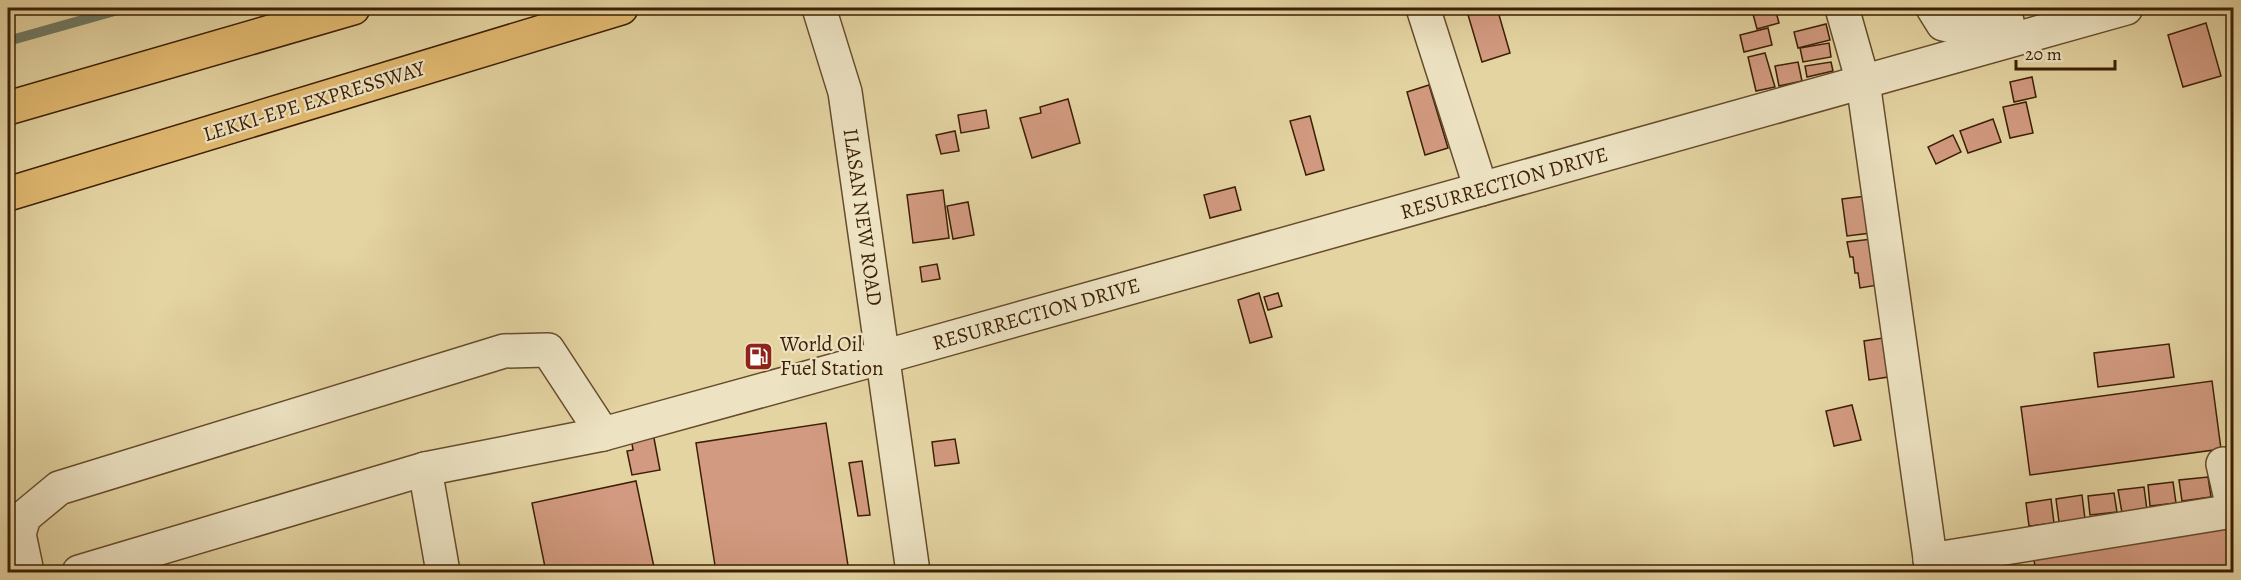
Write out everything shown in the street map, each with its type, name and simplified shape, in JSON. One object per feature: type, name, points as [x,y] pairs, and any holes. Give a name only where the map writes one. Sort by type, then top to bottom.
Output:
[{"type":"highway","points":[[8,108],[353,8]]},
{"type":"highway","name":"LEKKI-EPE EXPRESSWAY","points":[[8,194],[621,8]]},
{"type":"street","name":"ILASAN NEW ROAD","points":[[819,8],[845,92],[914,573]]},
{"type":"street","points":[[1423,8],[1480,189]]},
{"type":"street","points":[[1842,8],[1863,82],[1931,566],[2233,511],[2223,464]]},
{"type":"street","points":[[1933,8],[1943,24],[1969,30],[2019,13],[2058,8]]},
{"type":"street","name":"RESURRECTION DRIVE","points":[[79,573],[425,468],[603,434],[2126,8]]},
{"type":"street","points":[[27,573],[19,534],[24,517],[59,489],[504,351],[548,350],[603,434]]},
{"type":"street","points":[[425,468],[443,573]]},
{"type":"building","points":[[1466,8],[1497,8],[1510,53],[1482,62]]},
{"type":"building","points":[[1775,8],[1779,23],[1757,29],[1753,14]]},
{"type":"building","points":[[2206,23],[2221,76],[2183,87],[2168,35]]},
{"type":"building","points":[[1826,24],[1830,40],[1798,48],[1794,32]]},
{"type":"building","points":[[1768,28],[1772,45],[1744,52],[1740,35]]},
{"type":"building","points":[[1829,43],[1831,57],[1803,62],[1800,48]]},
{"type":"building","points":[[1765,53],[1775,87],[1756,91],[1748,57]]},
{"type":"building","points":[[1798,62],[1802,81],[1779,86],[1775,66]]},
{"type":"building","points":[[1831,62],[1833,71],[1807,77],[1805,66]]},
{"type":"building","points":[[2032,77],[2036,97],[2014,102],[2010,82]]},
{"type":"building","points":[[1429,85],[1448,148],[1425,155],[1407,92]]},
{"type":"building","points":[[1068,99],[1080,143],[1032,158],[1020,118],[1041,113],[1040,107]]},
{"type":"building","points":[[2026,102],[2033,133],[2010,138],[2003,107]]},
{"type":"building","points":[[986,110],[989,128],[961,133],[958,115]]},
{"type":"building","points":[[1310,116],[1324,170],[1306,175],[1290,121]]},
{"type":"building","points":[[1993,119],[2001,142],[1968,153],[1960,131]]},
{"type":"building","points":[[955,131],[959,151],[941,154],[936,135]]},
{"type":"building","points":[[1953,135],[1961,152],[1936,164],[1928,147]]},
{"type":"building","points":[[1235,187],[1241,210],[1210,218],[1204,195]]},
{"type":"building","points":[[943,190],[949,238],[913,243],[907,195]]},
{"type":"building","points":[[1866,196],[1871,233],[1847,236],[1842,199]]},
{"type":"building","points":[[968,202],[974,235],[953,239],[947,206]]},
{"type":"building","points":[[1872,239],[1878,285],[1860,288],[1858,273],[1855,273],[1853,257],[1850,257],[1847,242]]},
{"type":"building","points":[[937,264],[940,279],[922,282],[920,267]]},
{"type":"building","points":[[1259,293],[1272,337],[1250,343],[1238,300]]},
{"type":"building","points":[[1278,293],[1282,306],[1268,310],[1264,297]]},
{"type":"building","points":[[1883,338],[1888,377],[1869,380],[1864,341]]},
{"type":"building","points":[[2169,344],[2174,377],[2098,387],[2094,353]]},
{"type":"building","points":[[2212,381],[2221,449],[2030,475],[2021,407]]},
{"type":"building","points":[[1852,405],[1861,440],[1834,446],[1826,411]]},
{"type":"building","points":[[826,423],[849,572],[716,572],[696,443]]},
{"type":"building","points":[[653,433],[660,470],[632,475],[627,451],[633,450],[631,437]]},
{"type":"building","points":[[955,439],[959,463],[935,466],[932,442]]},
{"type":"building","points":[[862,461],[870,515],[858,516],[849,463]]},
{"type":"building","points":[[2208,477],[2211,497],[2182,501],[2179,480]]},
{"type":"building","points":[[636,481],[655,572],[546,572],[532,503]]},
{"type":"building","points":[[2173,482],[2176,503],[2150,506],[2148,485]]},
{"type":"building","points":[[2144,487],[2147,510],[2122,513],[2118,490]]},
{"type":"building","points":[[2114,493],[2117,512],[2090,515],[2088,496]]},
{"type":"building","points":[[2082,495],[2085,519],[2059,522],[2056,499]]},
{"type":"building","points":[[2051,499],[2054,523],[2029,526],[2026,503]]},
{"type":"building","points":[[2226,524],[2233,572],[2036,572],[2033,554]]},
{"type":"waterway","points":[[8,41],[125,8]]},
{"type":"place","name":"World Oil Fuel Station","points":[[759,356]]}]
